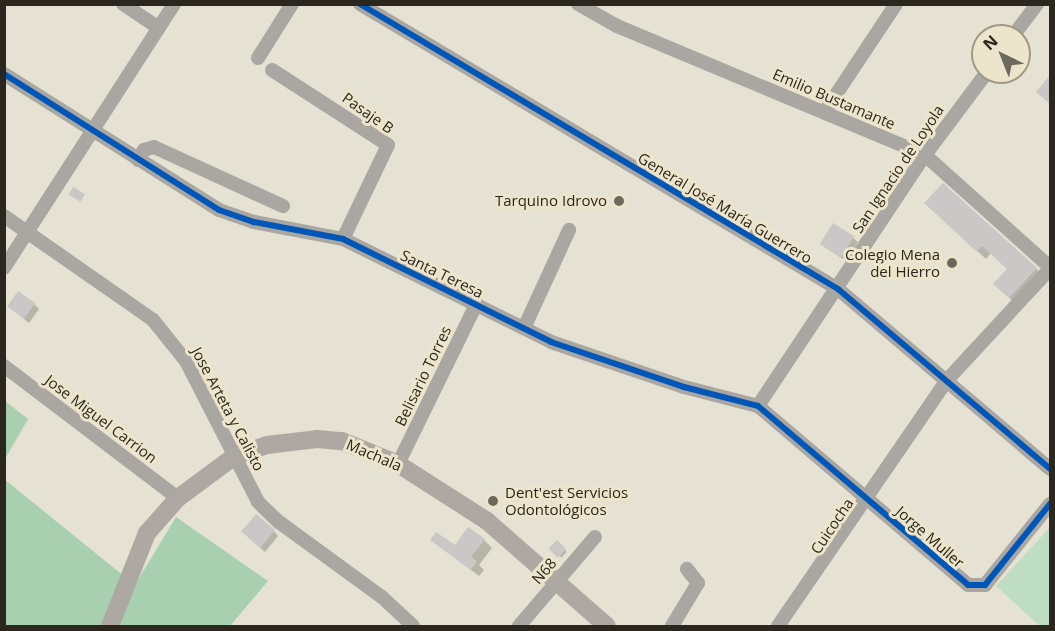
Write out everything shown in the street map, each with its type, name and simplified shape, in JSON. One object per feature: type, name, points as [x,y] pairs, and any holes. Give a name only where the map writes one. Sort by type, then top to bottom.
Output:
[{"type":"main road","name":"Machala","points":[[110,627],[147,533],[178,498],[235,456],[267,445],[317,439],[342,441],[398,464],[487,521],[607,627]]},
{"type":"street","points":[[123,4],[159,28]]},
{"type":"street","points":[[4,268],[90,129],[174,4]]},
{"type":"street","points":[[258,58],[292,4]]},
{"type":"street","name":"General José María Guerrero","points":[[360,4],[838,289],[948,379],[1050,469]]},
{"type":"street","name":"Emilio Bustamante","points":[[578,4],[617,26],[825,111],[925,155],[1050,268]]},
{"type":"street","points":[[825,111],[896,4]]},
{"type":"street","points":[[1022,24],[1037,4]]},
{"type":"street","name":"Pasaje B","points":[[272,70],[388,145],[344,239]]},
{"type":"street","name":"Santa Teresa","points":[[4,74],[219,210],[254,222],[344,239],[477,303],[551,342],[625,367],[758,406],[867,497]]},
{"type":"street","name":"San Ignacio de Loyola","points":[[758,406],[925,155],[978,84]]},
{"type":"street","points":[[138,160],[144,150],[154,147],[283,206]]},
{"type":"street","name":"Jose Arteta y Calisto","points":[[4,216],[153,320],[186,361],[235,456],[268,513],[381,597],[413,627]]},
{"type":"street","points":[[524,328],[568,230]]},
{"type":"street","name":"Cuicocha","points":[[778,627],[948,379],[1050,268]]},
{"type":"street","name":"Belisario Torres","points":[[398,464],[477,303]]},
{"type":"street","name":"Jose Miguel Carrion","points":[[4,366],[178,498]]},
{"type":"street","name":"Jorge Muller","points":[[867,497],[969,585],[977,588],[985,585],[1050,504]]},
{"type":"street","name":"N68","points":[[519,627],[556,580],[595,537]]},
{"type":"street","points":[[672,627],[698,583],[687,569]]},
{"type":"green space","points":[[5,401],[28,419],[5,459]]},
{"type":"green space","points":[[4,479],[135,585],[176,517],[268,581],[230,626],[5,626]]},
{"type":"green space","points":[[1050,527],[1050,626],[1040,626],[996,586]]},
{"type":"building","points":[[1050,75],[1050,104],[1036,92]]},
{"type":"building","points":[[943,183],[1037,268],[1009,298],[993,284],[1007,269],[982,246],[977,252],[924,203]]},
{"type":"building","points":[[73,187],[85,194],[81,202],[68,195]]},
{"type":"building","points":[[833,223],[854,236],[841,257],[820,244]]},
{"type":"building","points":[[18,291],[35,303],[24,319],[7,307]]},
{"type":"building","points":[[256,514],[275,530],[260,548],[241,532]]},
{"type":"building","points":[[468,527],[485,539],[471,557],[477,561],[471,570],[430,540],[436,532],[455,545]]},
{"type":"building","points":[[557,540],[566,549],[558,558],[549,548]]},
{"type":"cycle path","points":[[360,4],[838,289],[1050,469]]},
{"type":"cycle path","points":[[4,74],[219,210],[254,222],[343,239],[551,342],[684,387],[758,406],[968,585],[985,585],[1050,504]]},
{"type":"place","name":"Tarquino Idrovo","points":[[619,201]]},
{"type":"place","name":"Colegio Mena del Hierro","points":[[952,263]]},
{"type":"place","name":"Dent'est Servicios Odontológicos","points":[[493,501]]}]
